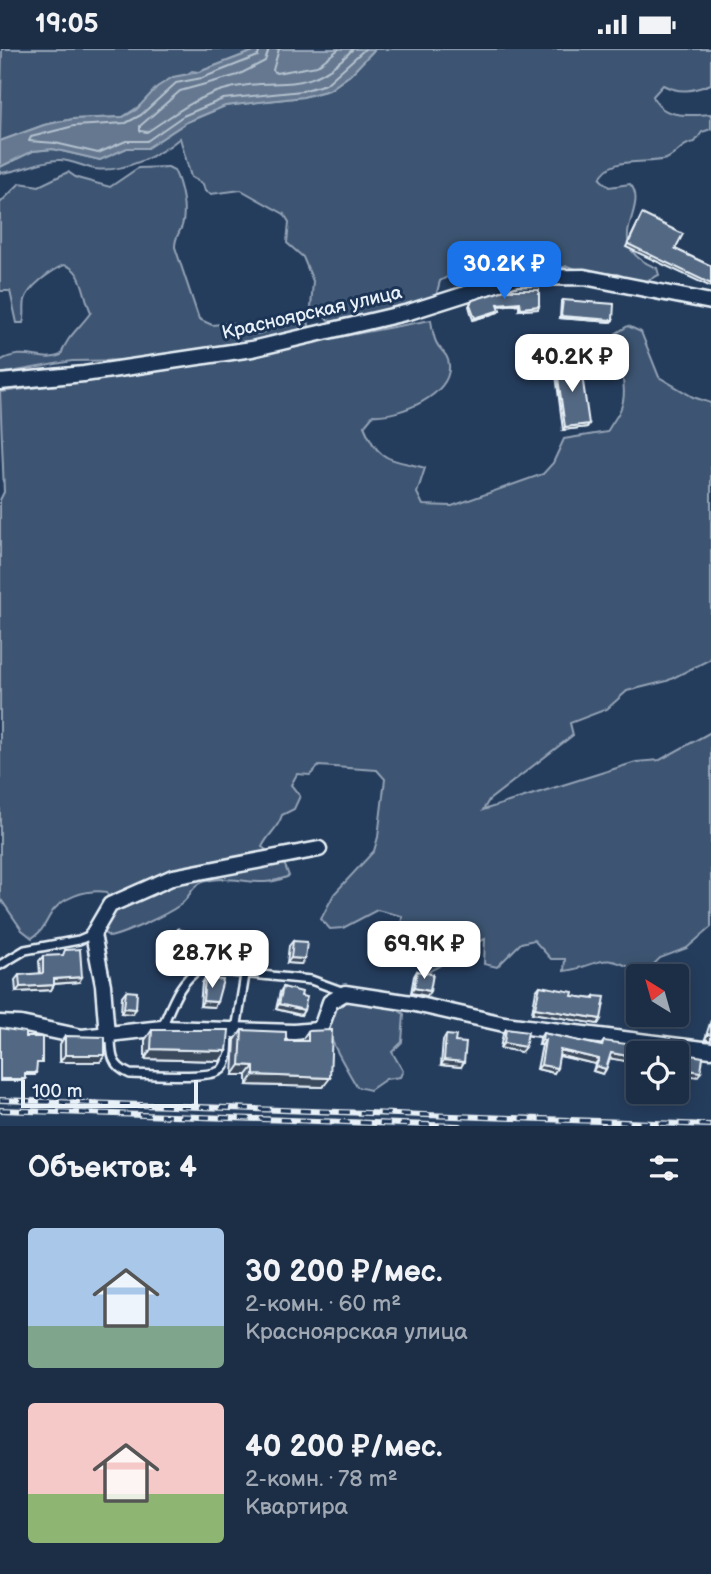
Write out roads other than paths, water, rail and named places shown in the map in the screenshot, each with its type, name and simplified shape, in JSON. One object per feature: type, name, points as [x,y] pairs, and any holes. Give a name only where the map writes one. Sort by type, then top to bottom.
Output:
[{"type":"street","name":"Красноярская улица","points":[[0,382],[96,372],[252,349],[409,312],[516,278],[583,277],[711,302]]},
{"type":"street","points":[[109,1035],[93,934],[110,905],[173,877],[318,849]]},
{"type":"street","points":[[0,1023],[21,1024],[82,1037],[162,1028],[317,1030],[323,1025],[330,1002],[345,992],[504,1024],[711,1050]]},
{"type":"lane","points":[[0,965],[25,950],[79,940],[93,934]]},
{"type":"lane","points":[[162,1028],[189,975],[200,968],[245,975],[311,980],[345,992]]},
{"type":"lane","points":[[109,1035],[111,1055],[121,1070],[130,1074],[210,1075],[222,1069],[226,1062],[245,975]]},
{"type":"water","points":[[259,49],[375,49],[350,75],[329,90],[303,97],[225,106],[187,122],[147,148],[127,148],[100,160],[53,149],[33,151],[0,167],[0,141],[44,125],[73,119],[123,117],[136,110],[157,87],[173,77],[199,72]]},
{"type":"railway","points":[[0,1100],[711,1125]]},
{"type":"railway","points":[[0,1110],[459,1126]]}]
